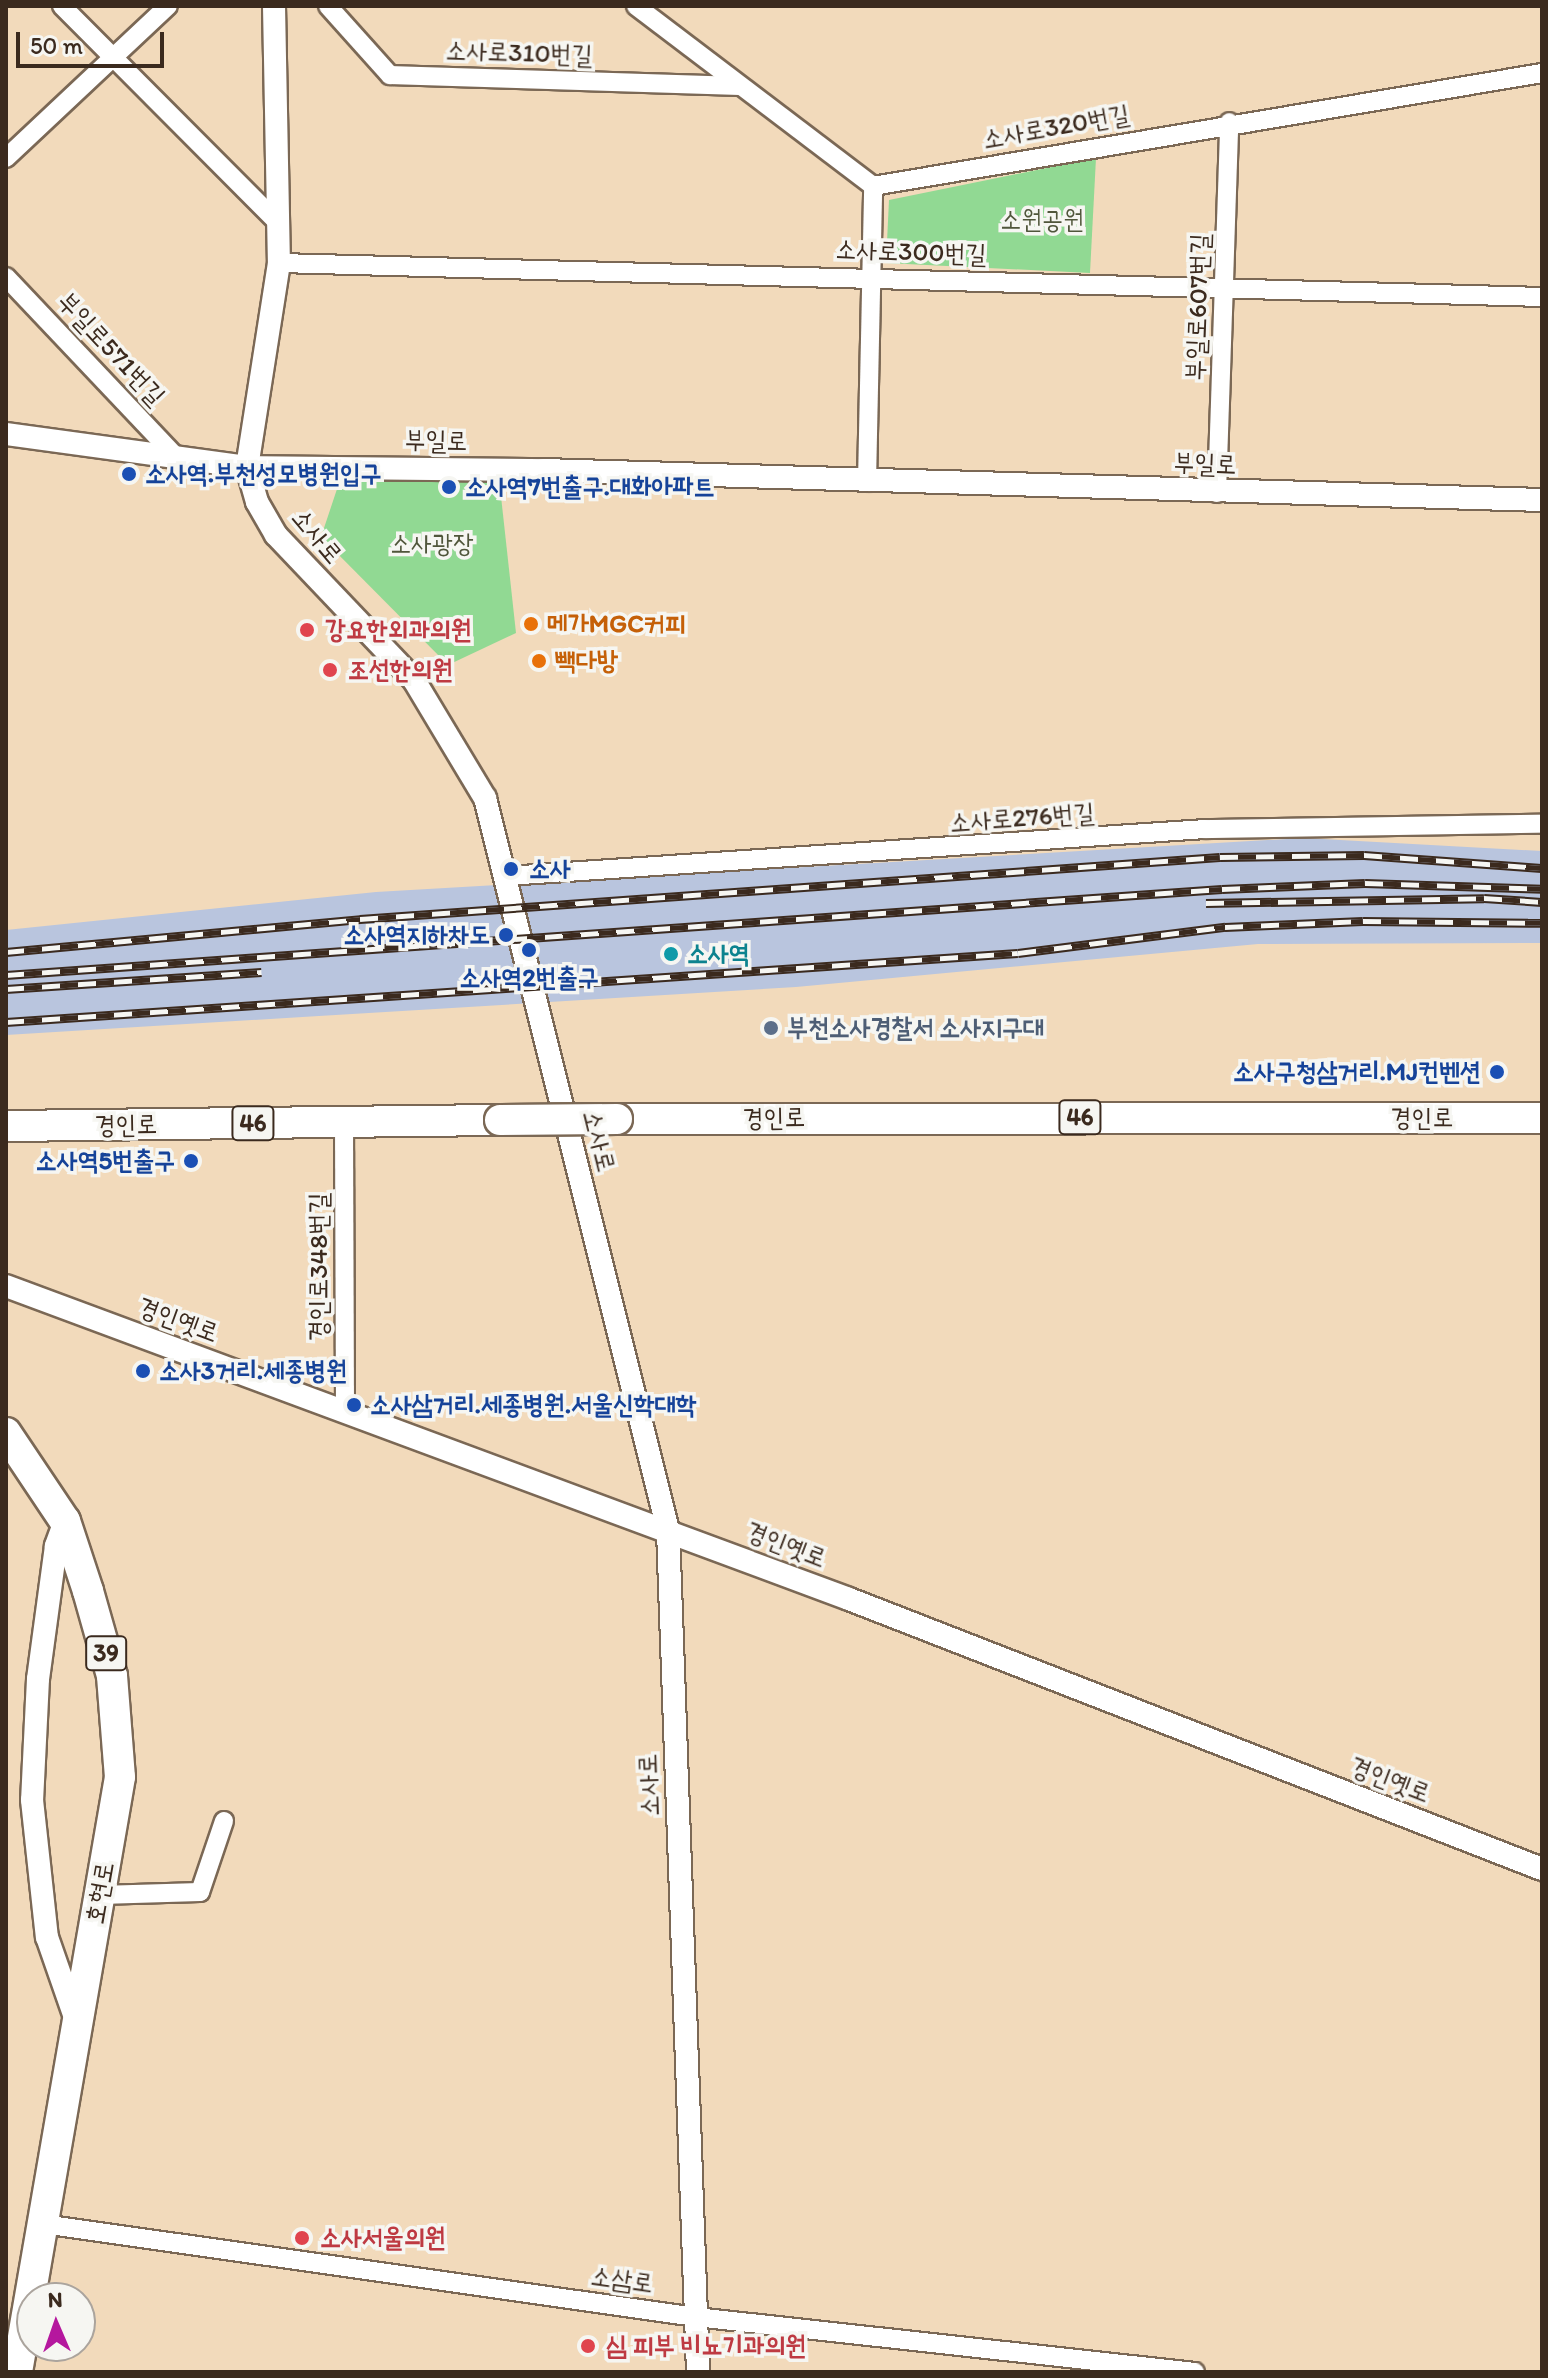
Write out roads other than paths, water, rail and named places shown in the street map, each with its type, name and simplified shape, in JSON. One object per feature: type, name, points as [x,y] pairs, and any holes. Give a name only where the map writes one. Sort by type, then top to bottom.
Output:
[{"type":"main road","name":"경인로","points":[[6,1126],[617,1119],[1542,1118]]},
{"type":"main road","name":"호현로","points":[[6,1433],[65,1521],[112,1676],[120,1777],[17,2372]]},
{"type":"street","points":[[62,6],[276,221]]},
{"type":"street","points":[[6,158],[114,61],[168,6]]},
{"type":"street","name":"소사로","points":[[274,6],[279,263],[247,467],[257,502],[276,535],[414,680],[461,753],[485,798],[507,876],[668,1530],[698,2372]]},
{"type":"street","name":"소사로310번길","points":[[328,6],[390,75],[739,86]]},
{"type":"street","points":[[636,6],[873,186],[867,482]]},
{"type":"street","name":"소사로320번길","points":[[873,186],[1229,122],[1542,73]]},
{"type":"street","name":"부일로607번길","points":[[1217,493],[1229,122]]},
{"type":"street","name":"소사로300번길","points":[[279,263],[873,276],[1542,297]]},
{"type":"street","name":"부일로571번길","points":[[6,277],[178,459]]},
{"type":"street","name":"부일로","points":[[6,434],[247,467],[1542,500]]},
{"type":"street","name":"소사로276번길","points":[[507,876],[1206,829],[1542,824]]},
{"type":"street","name":"경인로348번길","points":[[344,1122],[345,1411]]},
{"type":"street","name":"경인옛로","points":[[6,1286],[668,1530],[1542,1869]]},
{"type":"street","points":[[65,1521],[56,1546],[38,1679],[32,1800],[47,1937],[77,2023]]},
{"type":"street","points":[[100,1895],[200,1892],[224,1821]]},
{"type":"street","name":"소삼로","points":[[43,2224],[696,2317],[1195,2372]]},
{"type":"railway","points":[[6,952],[360,919],[1220,857],[1364,855],[1542,868]]},
{"type":"railway","points":[[6,975],[1222,889],[1365,883],[1542,889]]},
{"type":"railway","points":[[1206,903],[1484,898],[1542,902]]},
{"type":"railway","points":[[6,1022],[1018,953],[1225,927],[1363,921],[1542,923]]},
{"type":"railway","points":[[6,989],[261,972]]},
{"type":"place","name":"소사역.부천성모병원입구","points":[[129,474]]},
{"type":"place","name":"소사역7번출구.대화아파트","points":[[449,487]]},
{"type":"place","name":"메가MGC커피","points":[[531,624]]},
{"type":"place","name":"강요한외과의원","points":[[307,630]]},
{"type":"place","name":"빽다방","points":[[539,661]]},
{"type":"place","name":"조선한의원","points":[[330,670]]},
{"type":"place","name":"소사","points":[[511,869]]},
{"type":"place","name":"소사역지하차도","points":[[506,935]]},
{"type":"place","name":"소사역2번출구","points":[[529,950]]},
{"type":"place","name":"소사역","points":[[671,954]]},
{"type":"place","name":"부천소사경찰서 소사지구대","points":[[771,1028]]},
{"type":"place","name":"소사구청삼거리.MJ컨벤션","points":[[1497,1072]]},
{"type":"place","name":"소사역5번출구","points":[[191,1161]]},
{"type":"place","name":"소사3거리.세종병원","points":[[143,1371]]},
{"type":"place","name":"소사삼거리.세종병원.서울신학대학","points":[[354,1405]]},
{"type":"place","name":"소사서울의원","points":[[302,2238]]},
{"type":"place","name":"심 피부 비뇨기과의원","points":[[588,2346]]},
{"type":"park label","name":"소원공원","points":[[1042,220]]},
{"type":"park label","name":"소사광장","points":[[432,544]]}]
